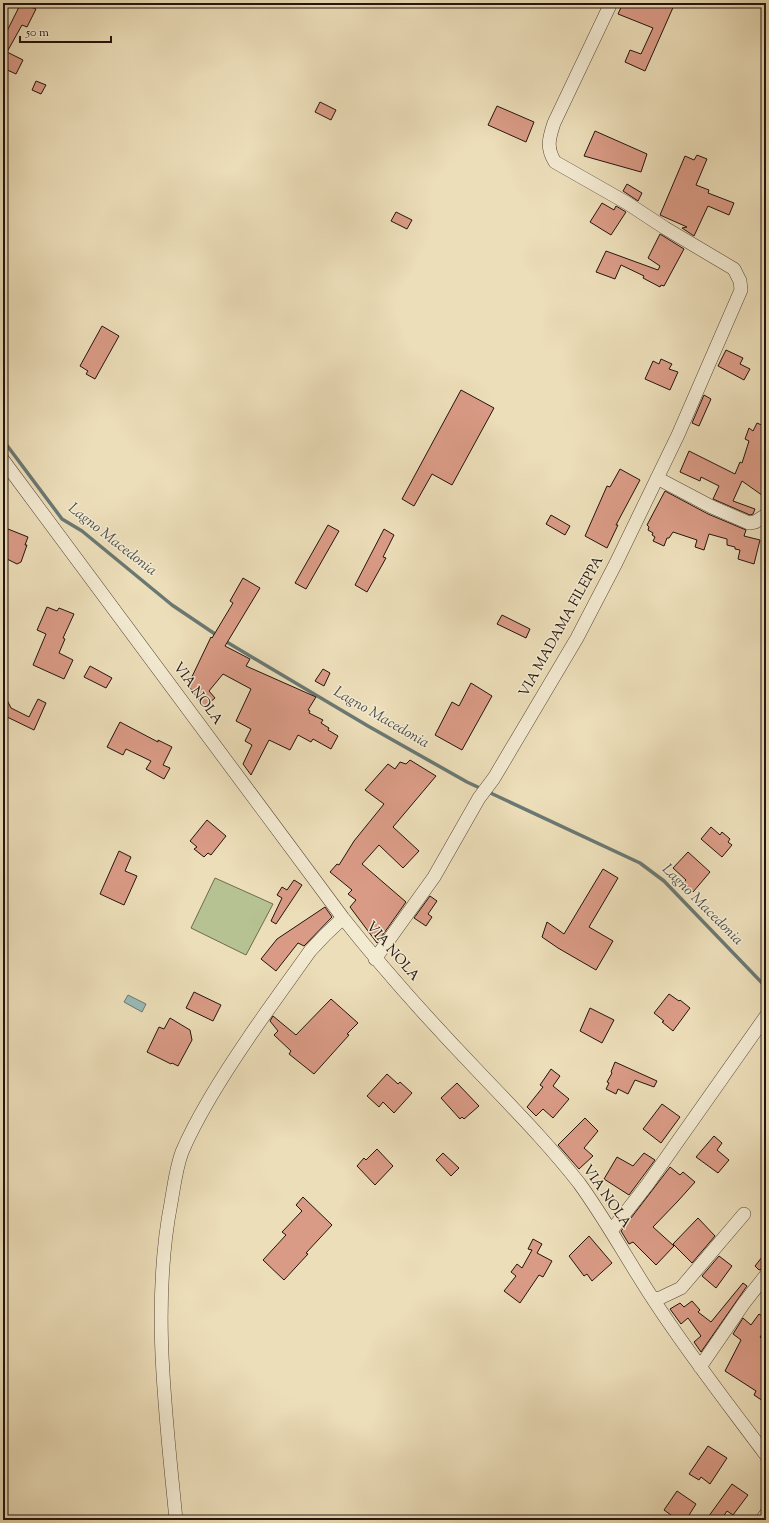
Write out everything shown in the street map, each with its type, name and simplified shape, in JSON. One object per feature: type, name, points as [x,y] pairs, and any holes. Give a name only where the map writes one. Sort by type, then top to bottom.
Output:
[{"type":"street","name":"VIA MADAMA FILEPPA","points":[[376,959],[434,877],[479,798],[494,778],[577,638],[678,435],[740,290],[740,281],[734,269],[665,228],[627,203],[555,162],[551,155],[548,143],[554,123],[611,3]]},
{"type":"street","name":"VIA NOLA","points":[[3,460],[343,918],[376,959],[458,1050],[548,1146],[579,1184],[611,1231],[653,1299],[700,1367],[766,1455]]},
{"type":"street","points":[[657,478],[712,507],[749,523],[755,522],[766,515]]},
{"type":"street","points":[[176,1520],[167,1425],[162,1338],[162,1291],[165,1234],[176,1173],[191,1131],[221,1079],[310,951],[325,934],[343,918]]},
{"type":"street","points":[[611,1231],[648,1185],[766,1016]]},
{"type":"street","points":[[653,1299],[660,1298],[681,1288],[744,1214]]},
{"type":"street","points":[[700,1367],[744,1303],[766,1275]]},
{"type":"street","points":[[762,1520],[766,1514]]},
{"type":"green space","points":[[215,878],[273,904],[246,955],[191,928]]},
{"type":"water","points":[[128,995],[146,1004],[142,1012],[124,1002]]},
{"type":"building","points":[[21,3],[36,9],[27,27],[22,25],[7,52],[23,60],[16,74],[3,68],[3,39]]},
{"type":"building","points":[[623,3],[675,3],[645,71],[625,62],[630,50],[641,54],[653,28],[618,14]]},
{"type":"building","points":[[36,81],[46,85],[41,94],[32,90]]},
{"type":"building","points":[[320,102],[336,110],[331,120],[315,112]]},
{"type":"building","points":[[497,106],[534,122],[526,142],[488,125]]},
{"type":"building","points":[[595,131],[647,154],[641,172],[584,156]]},
{"type":"building","points":[[697,155],[707,159],[696,185],[709,190],[708,193],[734,203],[729,215],[708,206],[694,236],[682,228],[687,227],[660,215],[685,156],[694,160]]},
{"type":"building","points":[[627,184],[642,193],[638,201],[623,191]]},
{"type":"building","points":[[602,203],[614,210],[616,206],[626,212],[611,235],[590,222]]},
{"type":"building","points":[[396,212],[412,220],[407,229],[391,221]]},
{"type":"building","points":[[660,234],[684,249],[664,286],[661,285],[660,287],[643,278],[644,276],[621,265],[615,279],[596,272],[606,251],[658,270],[660,266],[648,258]]},
{"type":"building","points":[[102,326],[119,336],[95,379],[86,374],[88,371],[80,366]]},
{"type":"building","points":[[726,350],[743,358],[740,364],[750,369],[744,380],[718,366]]},
{"type":"building","points":[[661,359],[672,364],[669,369],[678,372],[670,390],[645,379],[653,361],[659,364]]},
{"type":"building","points":[[461,390],[494,408],[452,485],[432,474],[414,506],[402,499]]},
{"type":"building","points":[[704,395],[711,399],[699,426],[692,423]]},
{"type":"building","points":[[757,423],[766,427],[766,498],[742,481],[733,501],[755,509],[753,514],[750,515],[713,499],[719,486],[701,477],[700,481],[680,472],[689,451],[735,474],[740,462],[742,463],[749,441],[745,439],[749,428],[753,431]]},
{"type":"building","points":[[620,469],[640,480],[616,525],[618,525],[607,548],[585,536],[607,486],[610,487]]},
{"type":"building","points":[[665,491],[708,514],[746,530],[744,536],[760,540],[754,564],[738,559],[740,550],[727,545],[727,539],[709,534],[704,550],[695,547],[697,540],[673,532],[669,538],[667,538],[664,546],[653,541],[655,537],[652,535],[653,533],[648,530],[649,527],[647,525]]},
{"type":"building","points":[[551,515],[570,526],[565,535],[546,524]]},
{"type":"building","points":[[328,525],[339,531],[306,589],[295,583]]},
{"type":"building","points":[[8,529],[28,537],[21,562],[17,564],[3,557],[3,533]]},
{"type":"building","points":[[384,529],[394,535],[383,557],[386,558],[367,592],[355,585]]},
{"type":"building","points":[[243,578],[260,588],[225,646],[250,659],[246,666],[316,697],[308,710],[310,711],[309,713],[323,720],[321,723],[329,728],[328,730],[338,736],[331,749],[313,739],[311,742],[298,735],[290,750],[269,740],[251,775],[243,764],[252,745],[245,741],[251,729],[236,721],[251,689],[223,674],[209,691],[215,698],[204,707],[188,685],[211,637],[212,638],[233,603],[230,601]]},
{"type":"building","points":[[47,607],[57,611],[59,608],[74,614],[63,638],[65,639],[59,653],[73,660],[64,679],[33,665],[46,634],[37,630]]},
{"type":"building","points":[[502,615],[530,629],[526,638],[497,624]]},
{"type":"building","points":[[90,666],[112,678],[106,688],[84,677]]},
{"type":"building","points":[[323,669],[330,673],[324,686],[315,681]]},
{"type":"building","points":[[471,683],[492,696],[462,750],[435,735],[452,702],[459,706]]},
{"type":"building","points":[[3,692],[11,708],[29,717],[38,699],[46,703],[34,730],[3,715]]},
{"type":"building","points":[[120,722],[158,742],[158,740],[172,747],[163,765],[170,768],[164,779],[146,769],[151,761],[126,749],[123,755],[107,747]]},
{"type":"building","points":[[410,760],[436,776],[393,827],[419,851],[403,868],[379,845],[362,864],[406,902],[377,943],[350,907],[356,900],[348,894],[352,890],[330,872],[337,864],[339,865],[354,841],[384,804],[365,790],[388,764],[395,769],[400,762],[406,764]]},
{"type":"building","points":[[207,820],[226,836],[211,855],[208,853],[204,857],[194,849],[197,847],[190,841]]},
{"type":"building","points":[[711,827],[720,835],[722,832],[730,839],[728,842],[732,845],[722,857],[701,839]]},
{"type":"building","points":[[119,851],[131,857],[125,871],[137,876],[124,905],[100,894]]},
{"type":"building","points":[[688,852],[710,872],[693,892],[683,883],[686,880],[673,868]]},
{"type":"building","points":[[603,869],[618,878],[589,927],[613,941],[596,970],[542,937],[547,922],[564,934]]},
{"type":"building","points":[[294,880],[302,885],[276,924],[271,921],[282,898],[277,895],[282,887],[287,890]]},
{"type":"building","points":[[430,896],[437,901],[428,914],[432,917],[426,926],[414,918]]},
{"type":"building","points":[[325,907],[332,917],[304,946],[298,943],[276,971],[261,959],[277,939]]},
{"type":"building","points":[[194,992],[221,1005],[213,1021],[186,1008]]},
{"type":"building","points":[[669,994],[690,1008],[673,1031],[654,1013]]},
{"type":"building","points":[[331,999],[358,1023],[314,1074],[289,1054],[291,1051],[274,1035],[278,1031],[270,1021],[273,1016],[296,1035]]},
{"type":"building","points":[[590,1008],[614,1020],[602,1043],[580,1031]]},
{"type":"building","points":[[170,1018],[190,1030],[192,1040],[178,1066],[147,1052],[159,1027],[164,1029]]},
{"type":"building","points":[[615,1062],[657,1081],[654,1087],[635,1080],[628,1094],[618,1089],[616,1094],[606,1089],[609,1083],[607,1082],[612,1073],[611,1072]]},
{"type":"building","points":[[551,1069],[560,1076],[553,1086],[569,1099],[553,1118],[543,1109],[536,1116],[527,1107],[543,1087],[540,1085]]},
{"type":"building","points":[[387,1074],[398,1084],[400,1082],[412,1093],[394,1113],[383,1102],[379,1107],[367,1096]]},
{"type":"building","points":[[457,1083],[479,1106],[464,1119],[462,1117],[460,1119],[441,1098]]},
{"type":"building","points":[[662,1104],[680,1117],[661,1143],[643,1129]]},
{"type":"building","points":[[585,1118],[598,1131],[584,1148],[593,1156],[579,1169],[558,1145]]},
{"type":"building","points":[[714,1136],[722,1143],[717,1150],[729,1160],[718,1173],[696,1157]]},
{"type":"building","points":[[377,1149],[393,1166],[375,1185],[357,1166],[364,1158],[366,1160]]},
{"type":"building","points":[[443,1153],[459,1168],[451,1176],[436,1160]]},
{"type":"building","points":[[644,1153],[655,1160],[629,1195],[604,1179],[617,1157],[633,1166]]},
{"type":"building","points":[[670,1167],[680,1175],[683,1172],[695,1182],[653,1227],[674,1246],[656,1265],[633,1242],[629,1244],[621,1231]]},
{"type":"building","points":[[303,1197],[332,1225],[284,1280],[263,1260],[286,1235],[282,1232],[302,1211],[296,1205]]},
{"type":"building","points":[[698,1218],[715,1236],[692,1263],[673,1244]]},
{"type":"building","points":[[589,1236],[612,1263],[592,1281],[587,1274],[584,1276],[569,1256]]},
{"type":"building","points":[[533,1239],[542,1244],[537,1253],[552,1261],[543,1277],[539,1275],[520,1303],[504,1291],[516,1276],[511,1272],[517,1264],[522,1268],[532,1250],[528,1249]]},
{"type":"building","points":[[766,1252],[766,1267],[759,1270],[755,1266]]},
{"type":"building","points":[[719,1256],[732,1266],[716,1288],[702,1276]]},
{"type":"building","points":[[743,1283],[747,1286],[701,1352],[694,1342],[701,1336],[688,1318],[681,1324],[670,1309],[680,1303],[684,1307],[692,1301],[700,1310],[698,1312],[711,1322]]},
{"type":"building","points":[[759,1314],[766,1319],[766,1329],[760,1337],[766,1342],[766,1396],[763,1401],[754,1395],[756,1391],[725,1371],[741,1340],[733,1334],[743,1318],[751,1325]]},
{"type":"building","points":[[708,1446],[727,1458],[710,1484],[701,1477],[699,1480],[689,1474]]},
{"type":"building","points":[[732,1484],[748,1495],[733,1515],[727,1511],[721,1520],[706,1520]]},
{"type":"building","points":[[677,1491],[696,1504],[686,1520],[678,1520],[664,1510]]},
{"type":"waterway","name":"Lagno Macedonia","points":[[3,440],[62,519],[82,531],[172,605],[218,636]]},
{"type":"waterway","name":"Lagno Macedonia","points":[[225,641],[368,726],[467,782],[640,863],[664,881],[766,987]]}]
